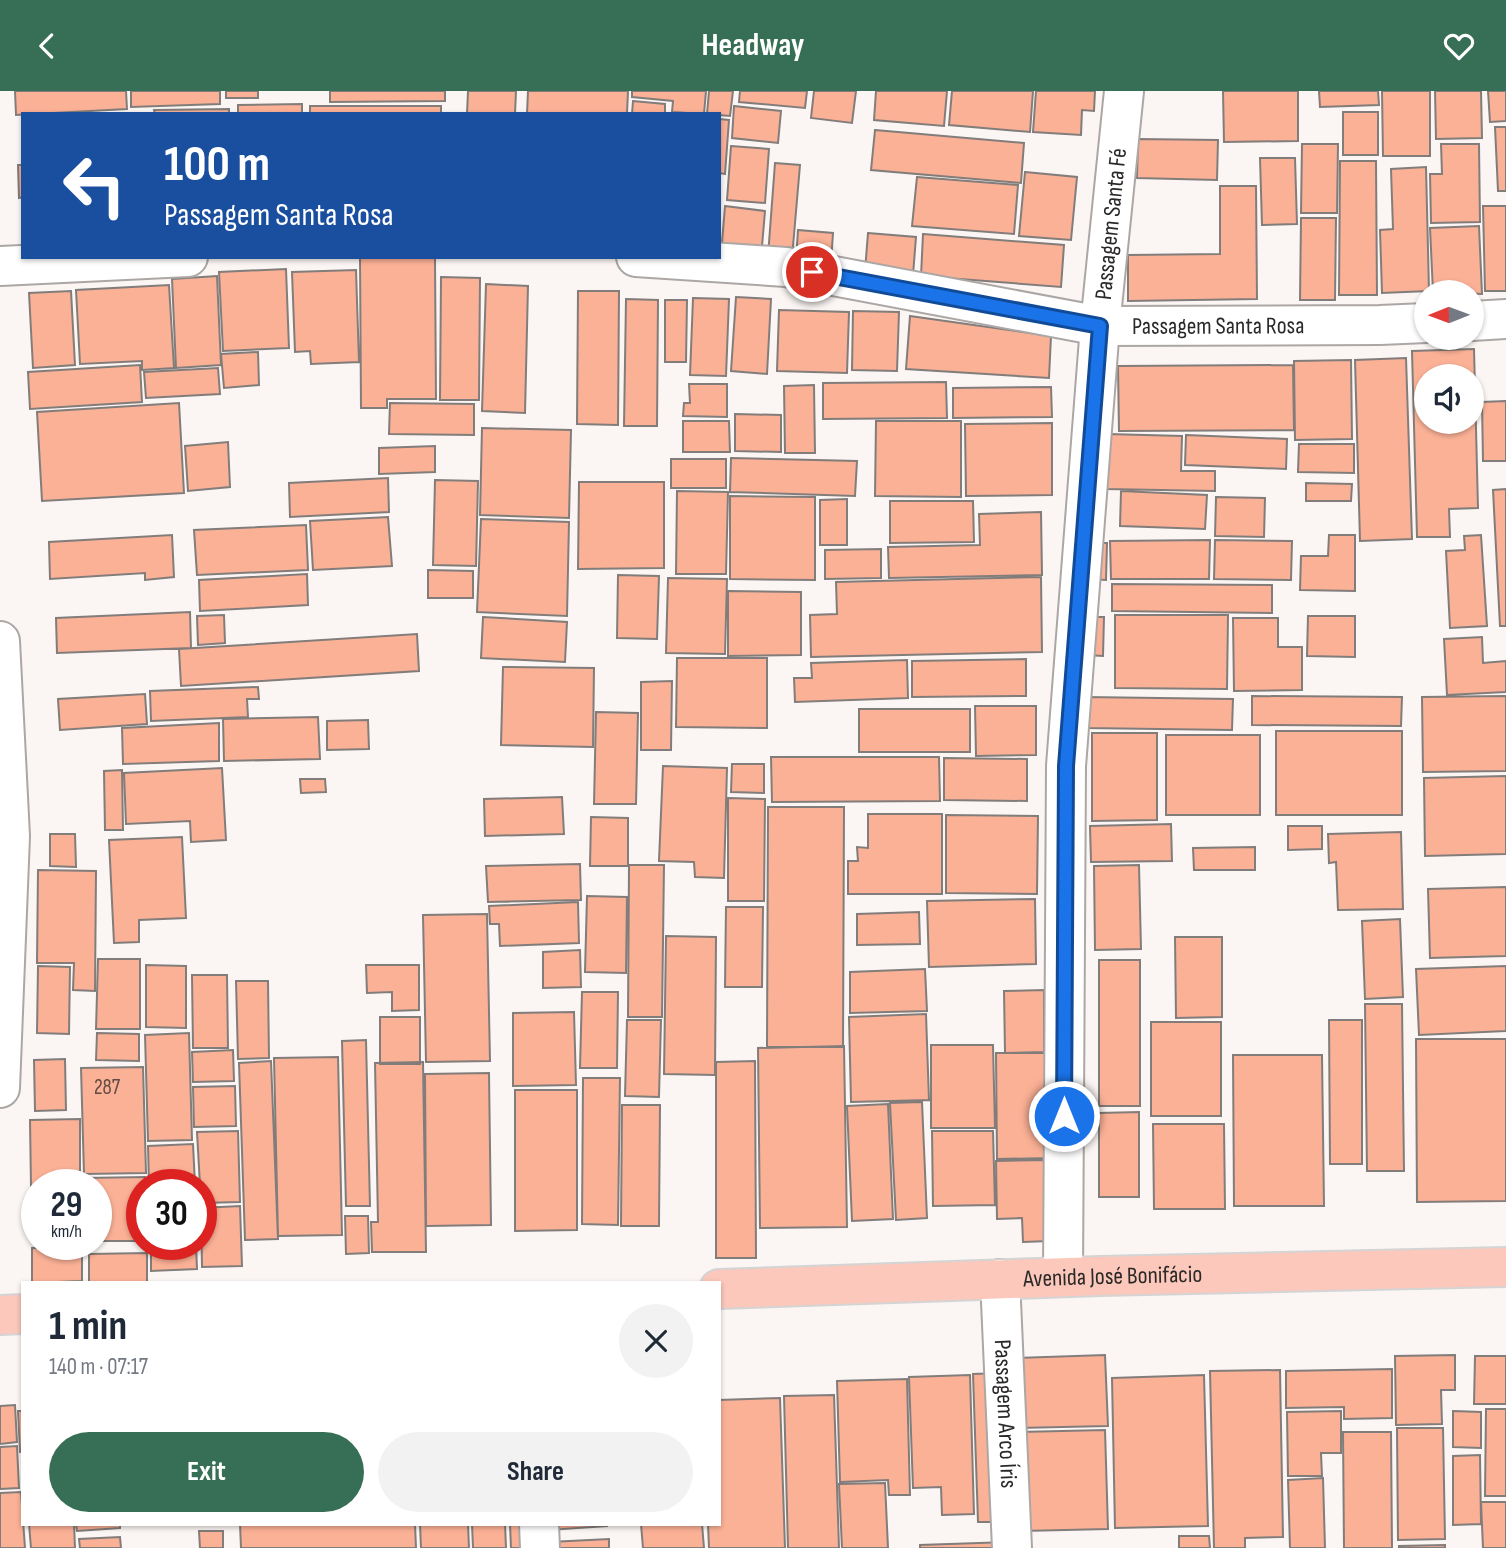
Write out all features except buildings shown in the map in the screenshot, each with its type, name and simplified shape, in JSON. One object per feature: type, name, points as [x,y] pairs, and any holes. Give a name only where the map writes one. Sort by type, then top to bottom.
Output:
[{"type":"main road","name":"Avenida José Bonifácio","points":[[721,1289],[1063,1277],[1506,1268]]},
{"type":"main road","points":[[0,1315],[21,1314]]},
{"type":"street","name":"Passagem Santa Fé","points":[[1063,1277],[1066,766],[1100,326],[1124,91]]},
{"type":"street","points":[[0,266],[146,259]]},
{"type":"street","name":"Passagem Santa Rosa","points":[[666,259],[786,267],[1100,326],[1414,323]]},
{"type":"street","points":[[1484,320],[1506,319]]},
{"type":"street","points":[[0,641],[10,836],[0,1088]]},
{"type":"street","name":"Passagem Arco Íris","points":[[1000,1279],[1012,1548]]},
{"type":"street","points":[[539,1526],[540,1548]]},
{"type":"route","points":[[812,272],[1100,326],[1066,766],[1064,1116]]}]
